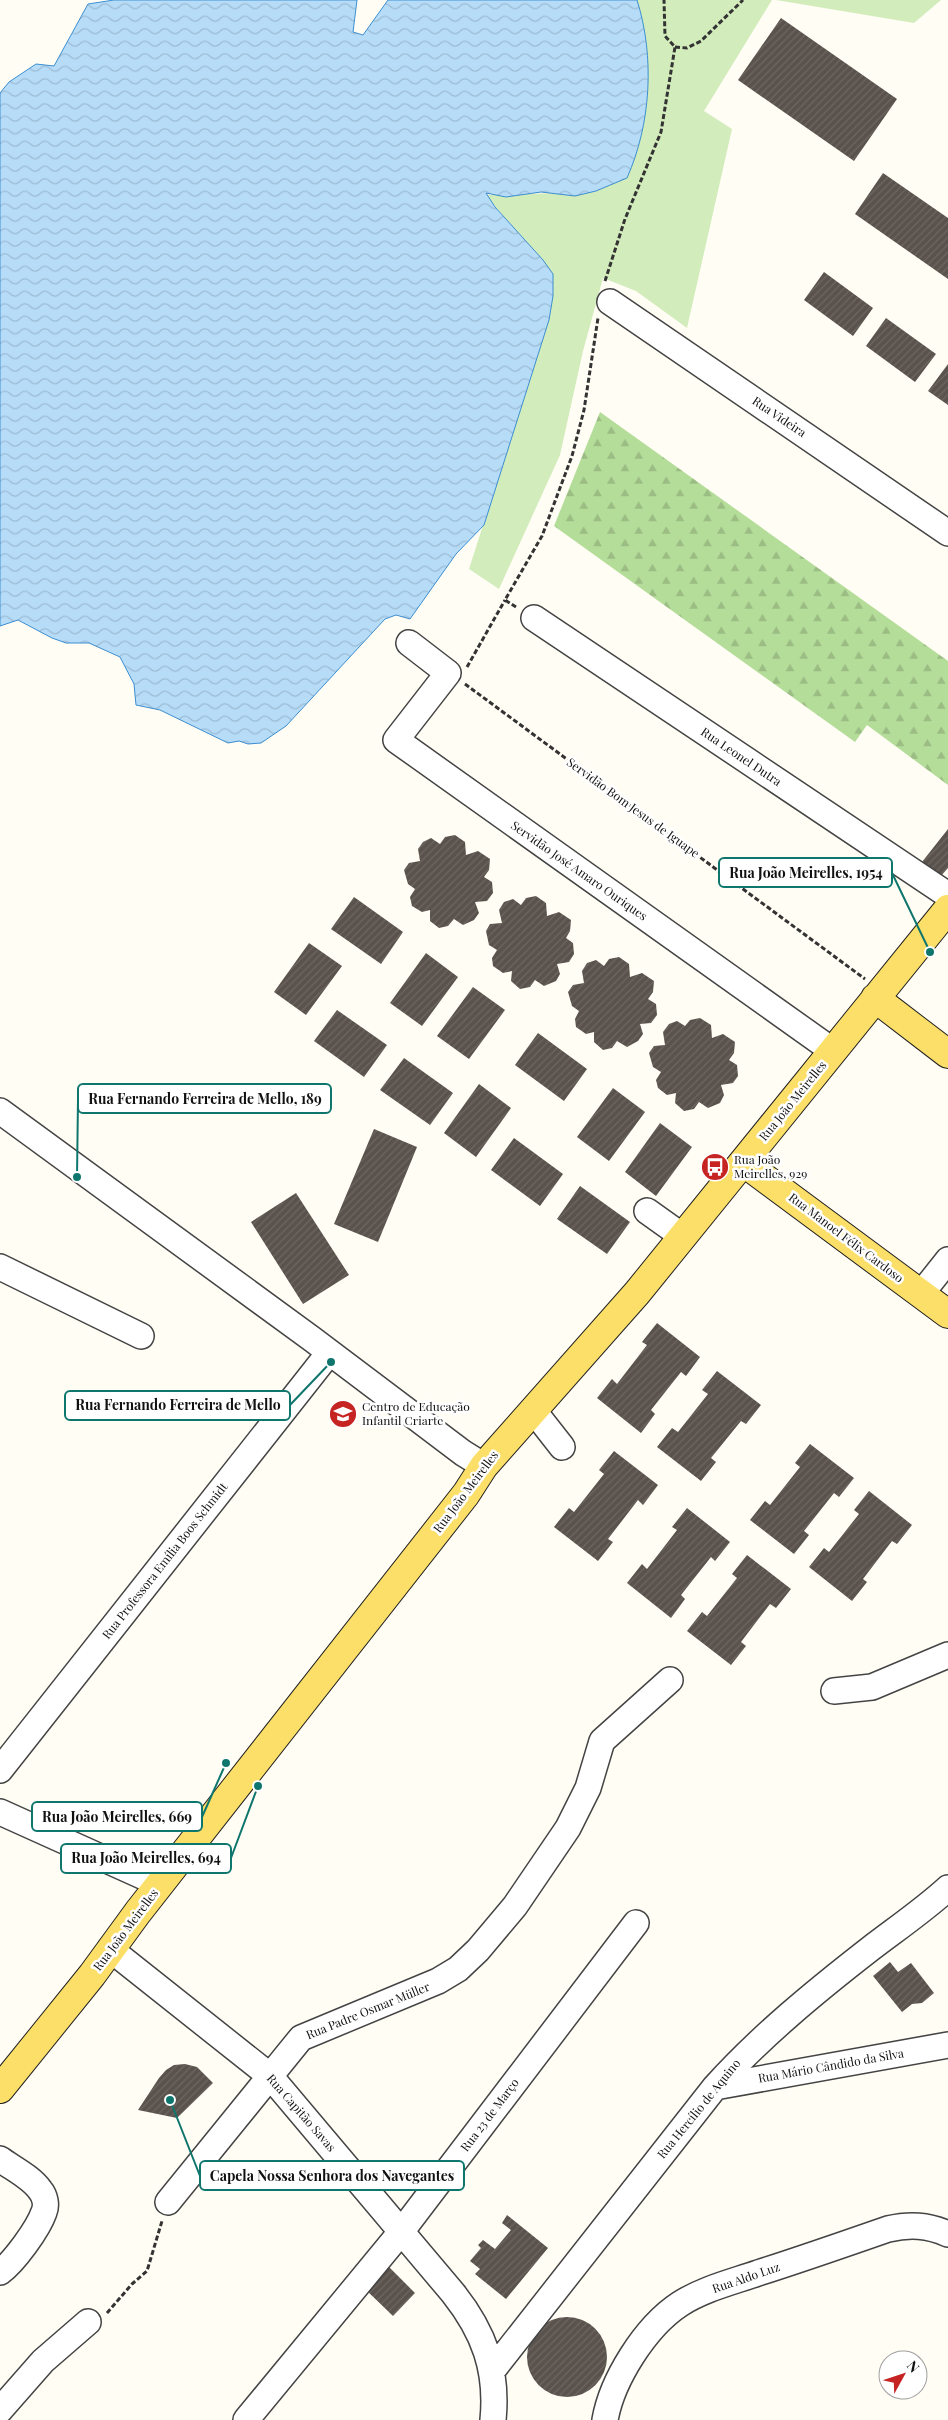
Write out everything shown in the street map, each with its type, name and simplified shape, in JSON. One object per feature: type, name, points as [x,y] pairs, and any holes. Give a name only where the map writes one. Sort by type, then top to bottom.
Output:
[{"type":"main road","name":"Rua João Meirelles","points":[[0,2088],[92,1975],[160,1884],[466,1494],[484,1466],[533,1410],[643,1298],[682,1236],[948,909]]},
{"type":"main road","points":[[878,995],[948,1054]]},
{"type":"main road","name":"Rua Manoel Félix Cardoso","points":[[743,1162],[948,1314]]},
{"type":"street","name":"Rua Videira","points":[[605,298],[948,533]]},
{"type":"street","name":"Rua Leonel Dutra","points":[[534,618],[948,895]]},
{"type":"street","points":[[409,643],[454,677]]},
{"type":"street","name":"Servidão José Amaro Ouriques","points":[[454,677],[396,740],[833,1051]]},
{"type":"street","points":[[0,1111],[463,1453],[484,1466]]},
{"type":"street","points":[[647,1211],[682,1236]]},
{"type":"street","points":[[921,1294],[948,1260]]},
{"type":"street","points":[[0,1267],[141,1336]]},
{"type":"street","name":"Rua Professora Emília Boos Schmidt","points":[[0,1770],[329,1353]]},
{"type":"street","points":[[533,1410],[562,1447]]},
{"type":"street","points":[[834,1691],[872,1687],[948,1655]]},
{"type":"street","name":"Rua Padre Osmar Müller","points":[[168,2202],[302,2038],[438,1981],[458,1969],[478,1950],[515,1906],[568,1828],[588,1788],[602,1741],[670,1680]]},
{"type":"street","points":[[0,1812],[160,1884]]},
{"type":"street","name":"Rua Hercílio de Aquino","points":[[492,2371],[715,2087],[749,2050],[869,1950],[933,1902],[948,1888]]},
{"type":"street","name":"Rua 23 de Março","points":[[246,2420],[401,2232],[636,1922]]},
{"type":"street","name":"Rua Capitão Savas","points":[[110,1949],[270,2076],[467,2311],[477,2326],[492,2371],[494,2394],[493,2420]]},
{"type":"street","name":"Rua Mário Cândido da Silva","points":[[715,2087],[948,2045]]},
{"type":"street","points":[[0,2159],[32,2182],[40,2190],[45,2200],[44,2212],[31,2236],[0,2272]]},
{"type":"street","name":"Rua Aldo Luz","points":[[604,2420],[609,2399],[625,2366],[666,2316],[681,2304],[716,2288],[888,2229],[905,2225],[922,2226],[948,2234]]},
{"type":"street","points":[[0,2410],[43,2361],[88,2322]]},
{"type":"path","points":[[664,0],[665,36],[675,47],[687,48],[701,41],[742,0]]},
{"type":"path","points":[[454,677],[505,600],[542,536],[572,456],[584,410],[605,298],[625,218],[661,132],[675,47]]},
{"type":"path","points":[[505,600],[534,618]]},
{"type":"path","name":"Servidão Bom Jesus de Iguape","points":[[454,677],[878,995]]},
{"type":"path","points":[[88,2322],[110,2311],[132,2284],[147,2271],[168,2202]]},
{"type":"green space","points":[[636,0],[772,0],[704,111],[732,129],[687,328],[636,291],[603,278],[583,351],[560,455],[499,589],[469,569],[539,350],[517,233],[486,195],[593,192]]},
{"type":"green space","points":[[776,0],[941,0],[914,23]]},
{"type":"green space","points":[[600,412],[948,661],[948,785],[867,725],[855,742],[554,526]]},
{"type":"water","points":[[114,0],[357,0],[353,32],[363,35],[388,0],[637,0],[643,22],[648,67],[648,90],[641,135],[627,178],[596,191],[575,196],[541,192],[506,197],[486,193],[495,207],[543,260],[553,274],[553,296],[549,320],[484,525],[456,554],[410,619],[396,615],[385,619],[286,726],[261,743],[248,744],[239,741],[228,743],[160,710],[136,705],[134,684],[120,657],[89,643],[66,643],[52,638],[18,620],[0,626],[0,93],[9,82],[36,64],[54,66],[88,4]]},
{"type":"building","points":[[781,18],[897,99],[854,161],[738,80]]},
{"type":"building","points":[[883,173],[948,218],[948,279],[855,214]]},
{"type":"building","points":[[824,272],[873,308],[853,336],[804,300]]},
{"type":"building","points":[[886,318],[936,354],[915,382],[866,346]]},
{"type":"building","points":[[948,364],[948,405],[928,391]]},
{"type":"building","points":[[948,829],[948,868],[940,877],[922,862]]},
{"type":"building","points":[[455,835],[465,842],[466,855],[478,851],[490,859],[489,870],[484,877],[492,882],[493,893],[487,901],[475,902],[479,913],[474,920],[463,925],[454,919],[448,926],[439,928],[430,921],[430,910],[422,912],[412,906],[410,897],[415,889],[408,884],[404,870],[409,863],[420,861],[418,849],[423,842],[431,838],[440,844],[445,837]]},
{"type":"building","points":[[536,896],[546,903],[547,916],[559,912],[571,920],[570,931],[566,938],[573,943],[574,954],[569,962],[557,964],[560,974],[556,981],[544,986],[535,980],[530,987],[520,989],[511,981],[512,971],[503,973],[493,966],[492,958],[497,950],[489,945],[486,931],[490,924],[502,923],[499,910],[504,902],[513,899],[521,905],[526,898]]},
{"type":"building","points":[[354,897],[403,932],[381,964],[331,929]]},
{"type":"building","points":[[309,943],[342,966],[306,1015],[274,992]]},
{"type":"building","points":[[426,953],[458,977],[422,1026],[390,1003]]},
{"type":"building","points":[[619,957],[629,964],[630,977],[642,973],[654,981],[653,992],[648,999],[656,1004],[657,1015],[651,1023],[640,1024],[643,1034],[638,1041],[627,1047],[617,1041],[612,1048],[603,1050],[594,1042],[594,1032],[586,1034],[576,1027],[575,1019],[579,1011],[572,1006],[568,992],[573,985],[584,983],[582,971],[587,963],[596,960],[604,966],[609,959]]},
{"type":"building","points":[[473,987],[505,1010],[469,1059],[437,1036]]},
{"type":"building","points":[[337,1010],[387,1045],[364,1077],[314,1041]]},
{"type":"building","points":[[700,1018],[711,1025],[712,1038],[723,1034],[735,1042],[734,1053],[729,1060],[737,1065],[738,1076],[733,1083],[721,1085],[724,1095],[720,1103],[708,1108],[699,1102],[694,1109],[684,1111],[675,1103],[676,1093],[667,1095],[658,1088],[656,1080],[661,1072],[653,1067],[649,1053],[654,1046],[665,1045],[663,1032],[669,1024],[677,1021],[685,1026],[690,1020]]},
{"type":"building","points":[[538,1033],[587,1069],[564,1101],[515,1065]]},
{"type":"building","points":[[404,1058],[453,1093],[430,1125],[380,1090]]},
{"type":"building","points":[[479,1084],[511,1108],[476,1157],[444,1133]]},
{"type":"building","points":[[613,1088],[645,1112],[609,1161],[577,1137]]},
{"type":"building","points":[[660,1123],[692,1147],[656,1196],[625,1172]]},
{"type":"building","points":[[374,1129],[417,1147],[378,1242],[334,1224]]},
{"type":"building","points":[[514,1138],[563,1174],[540,1206],[491,1170]]},
{"type":"building","points":[[580,1186],[630,1222],[607,1254],[557,1219]]},
{"type":"building","points":[[296,1193],[349,1275],[303,1304],[251,1222]]},
{"type":"building","points":[[657,1323],[700,1357],[686,1376],[681,1372],[651,1410],[655,1414],[641,1433],[597,1398],[612,1379],[617,1384],[647,1345],[642,1342]]},
{"type":"building","points":[[717,1371],[761,1405],[746,1424],[741,1421],[711,1458],[716,1462],[701,1481],[657,1447],[672,1428],[678,1432],[708,1394],[702,1390]]},
{"type":"building","points":[[810,1444],[854,1478],[839,1497],[834,1493],[804,1531],[809,1535],[794,1554],[750,1520],[765,1501],[770,1505],[800,1467],[795,1463]]},
{"type":"building","points":[[614,1451],[658,1485],[643,1505],[638,1500],[608,1539],[613,1542],[598,1561],[554,1527],[569,1508],[574,1512],[604,1474],[599,1470]]},
{"type":"building","points":[[869,1491],[912,1525],[897,1544],[892,1541],[863,1579],[867,1582],[852,1601],[809,1567],[824,1548],[829,1552],[859,1514],[854,1510]]},
{"type":"building","points":[[687,1508],[730,1542],[715,1561],[711,1557],[681,1595],[685,1599],[671,1618],[627,1583],[642,1564],[647,1569],[677,1530],[672,1527]]},
{"type":"building","points":[[747,1555],[791,1589],[776,1608],[770,1604],[741,1642],[746,1646],[731,1665],[687,1631],[702,1612],[707,1616],[737,1578],[732,1574]]},
{"type":"building","points":[[890,1962],[898,1972],[911,1963],[934,1993],[922,2003],[912,2004],[902,2012],[873,1976]]},
{"type":"building","points":[[185,2064],[197,2067],[213,2083],[177,2118],[138,2110],[166,2070],[174,2065]]},
{"type":"building","points":[[507,2215],[548,2248],[506,2299],[475,2274],[480,2269],[470,2261],[481,2248],[478,2245],[483,2240],[495,2249],[511,2230],[502,2223]]},
{"type":"building","points":[[387,2265],[415,2293],[393,2316],[364,2288]]},
{"type":"building","points":[[567,2317],[582,2320],[595,2329],[604,2342],[607,2357],[604,2372],[595,2385],[582,2394],[567,2397],[552,2394],[539,2385],[530,2372],[527,2357],[530,2342],[539,2329],[552,2320]]},
{"type":"place","name":"Rua João Meirelles, 1954","points":[[930,952]]},
{"type":"place","name":"Rua João Meirelles, 929","points":[[715,1167]]},
{"type":"place","name":"Rua Fernando Ferreira de Mello, 189","points":[[77,1177]]},
{"type":"place","name":"Rua Fernando Ferreira de Mello","points":[[331,1362]]},
{"type":"place","name":"Centro de Educação Infantil Criarte","points":[[343,1414]]},
{"type":"place","name":"Rua João Meirelles, 669","points":[[226,1763]]},
{"type":"place","name":"Rua João Meirelles, 694","points":[[258,1786]]},
{"type":"place","name":"Capela Nossa Senhora dos Navegantes","points":[[170,2100]]}]
